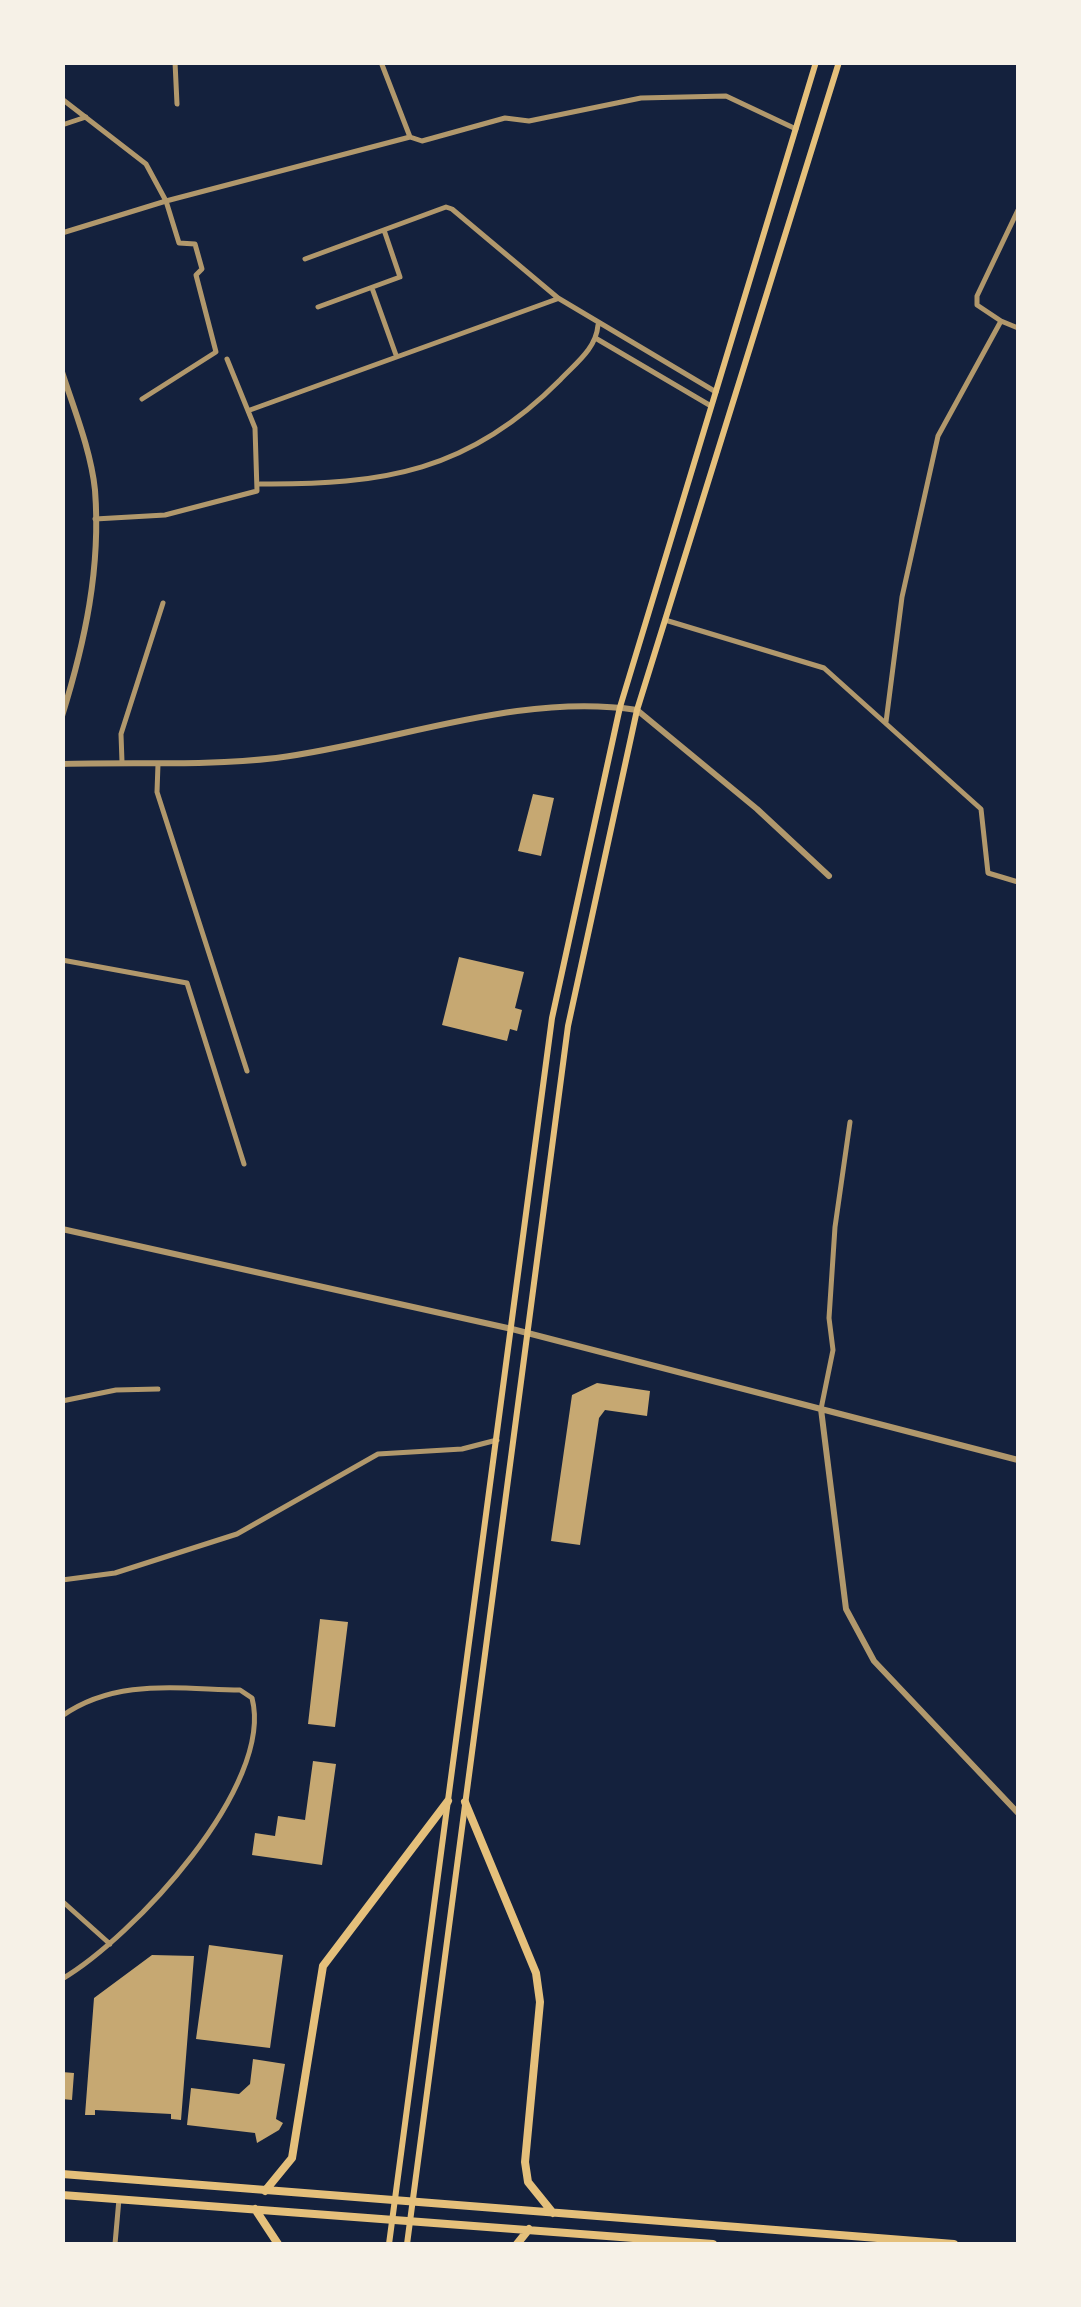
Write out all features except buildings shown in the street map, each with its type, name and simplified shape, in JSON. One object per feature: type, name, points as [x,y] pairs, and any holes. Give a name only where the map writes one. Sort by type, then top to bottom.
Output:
[{"type":"main road","points":[[389,2244],[552,1018],[620,708],[816,62]]},
{"type":"main road","points":[[407,2244],[568,1026],[637,710],[839,62]]},
{"type":"main road","points":[[265,2191],[292,2158],[323,1966],[448,1801]]},
{"type":"main road","points":[[465,1802],[536,1972],[540,2002],[524,2162],[528,2182],[553,2213]]},
{"type":"main road","points":[[62,2174],[954,2244]]},
{"type":"main road","points":[[62,2195],[713,2244]]},
{"type":"main road","points":[[255,2209],[278,2244]]},
{"type":"main road","points":[[517,2244],[529,2229]]},
{"type":"street","points":[[176,62],[177,104]]},
{"type":"street","points":[[381,62],[410,137]]},
{"type":"street","points":[[62,233],[166,200],[410,137],[422,141],[505,118],[529,122],[641,98],[726,96],[796,129]]},
{"type":"street","points":[[62,99],[146,164],[166,200],[179,243],[194,244],[202,270],[196,275],[216,352],[142,398]]},
{"type":"street","points":[[62,124],[86,117]]},
{"type":"street","points":[[305,259],[452,209],[558,298],[598,326],[716,392]]},
{"type":"street","points":[[1018,210],[976,305],[1018,328]]},
{"type":"street","points":[[318,306],[400,277],[384,230]]},
{"type":"street","points":[[372,288],[396,357]]},
{"type":"street","points":[[250,410],[558,298]]},
{"type":"street","points":[[886,722],[899,644],[902,596],[938,436],[1001,321]]},
{"type":"street","points":[[260,484],[344,484],[424,468],[476,444],[546,393],[597,340],[598,326]]},
{"type":"street","points":[[597,340],[712,406]]},
{"type":"street","points":[[95,519],[166,516],[257,491],[260,484],[250,410],[227,359]]},
{"type":"street","points":[[62,372],[94,486],[95,519],[92,596],[62,716]]},
{"type":"street","points":[[122,762],[121,734],[163,603]]},
{"type":"street","points":[[664,620],[824,668],[982,810],[988,873],[1018,882]]},
{"type":"street","points":[[62,764],[274,758],[570,704],[637,710],[757,810],[828,876]]},
{"type":"street","points":[[158,761],[157,792],[246,1071]]},
{"type":"street","points":[[62,960],[188,983],[244,1164]]},
{"type":"street","points":[[850,1122],[835,1226],[829,1318],[834,1350],[821,1409],[846,1609],[874,1661],[1018,1813]]},
{"type":"street","points":[[62,1229],[512,1329],[1018,1460]]},
{"type":"street","points":[[62,1400],[116,1390],[158,1389]]},
{"type":"street","points":[[62,1580],[115,1573],[238,1534],[378,1454],[462,1448],[497,1440]]},
{"type":"street","points":[[62,1716],[87,1699],[132,1688],[240,1690],[252,1698],[256,1711],[240,1773],[213,1827],[163,1895],[110,1944],[62,1979]]},
{"type":"street","points":[[62,1901],[110,1944]]},
{"type":"street","points":[[115,2244],[118,2199]]}]
